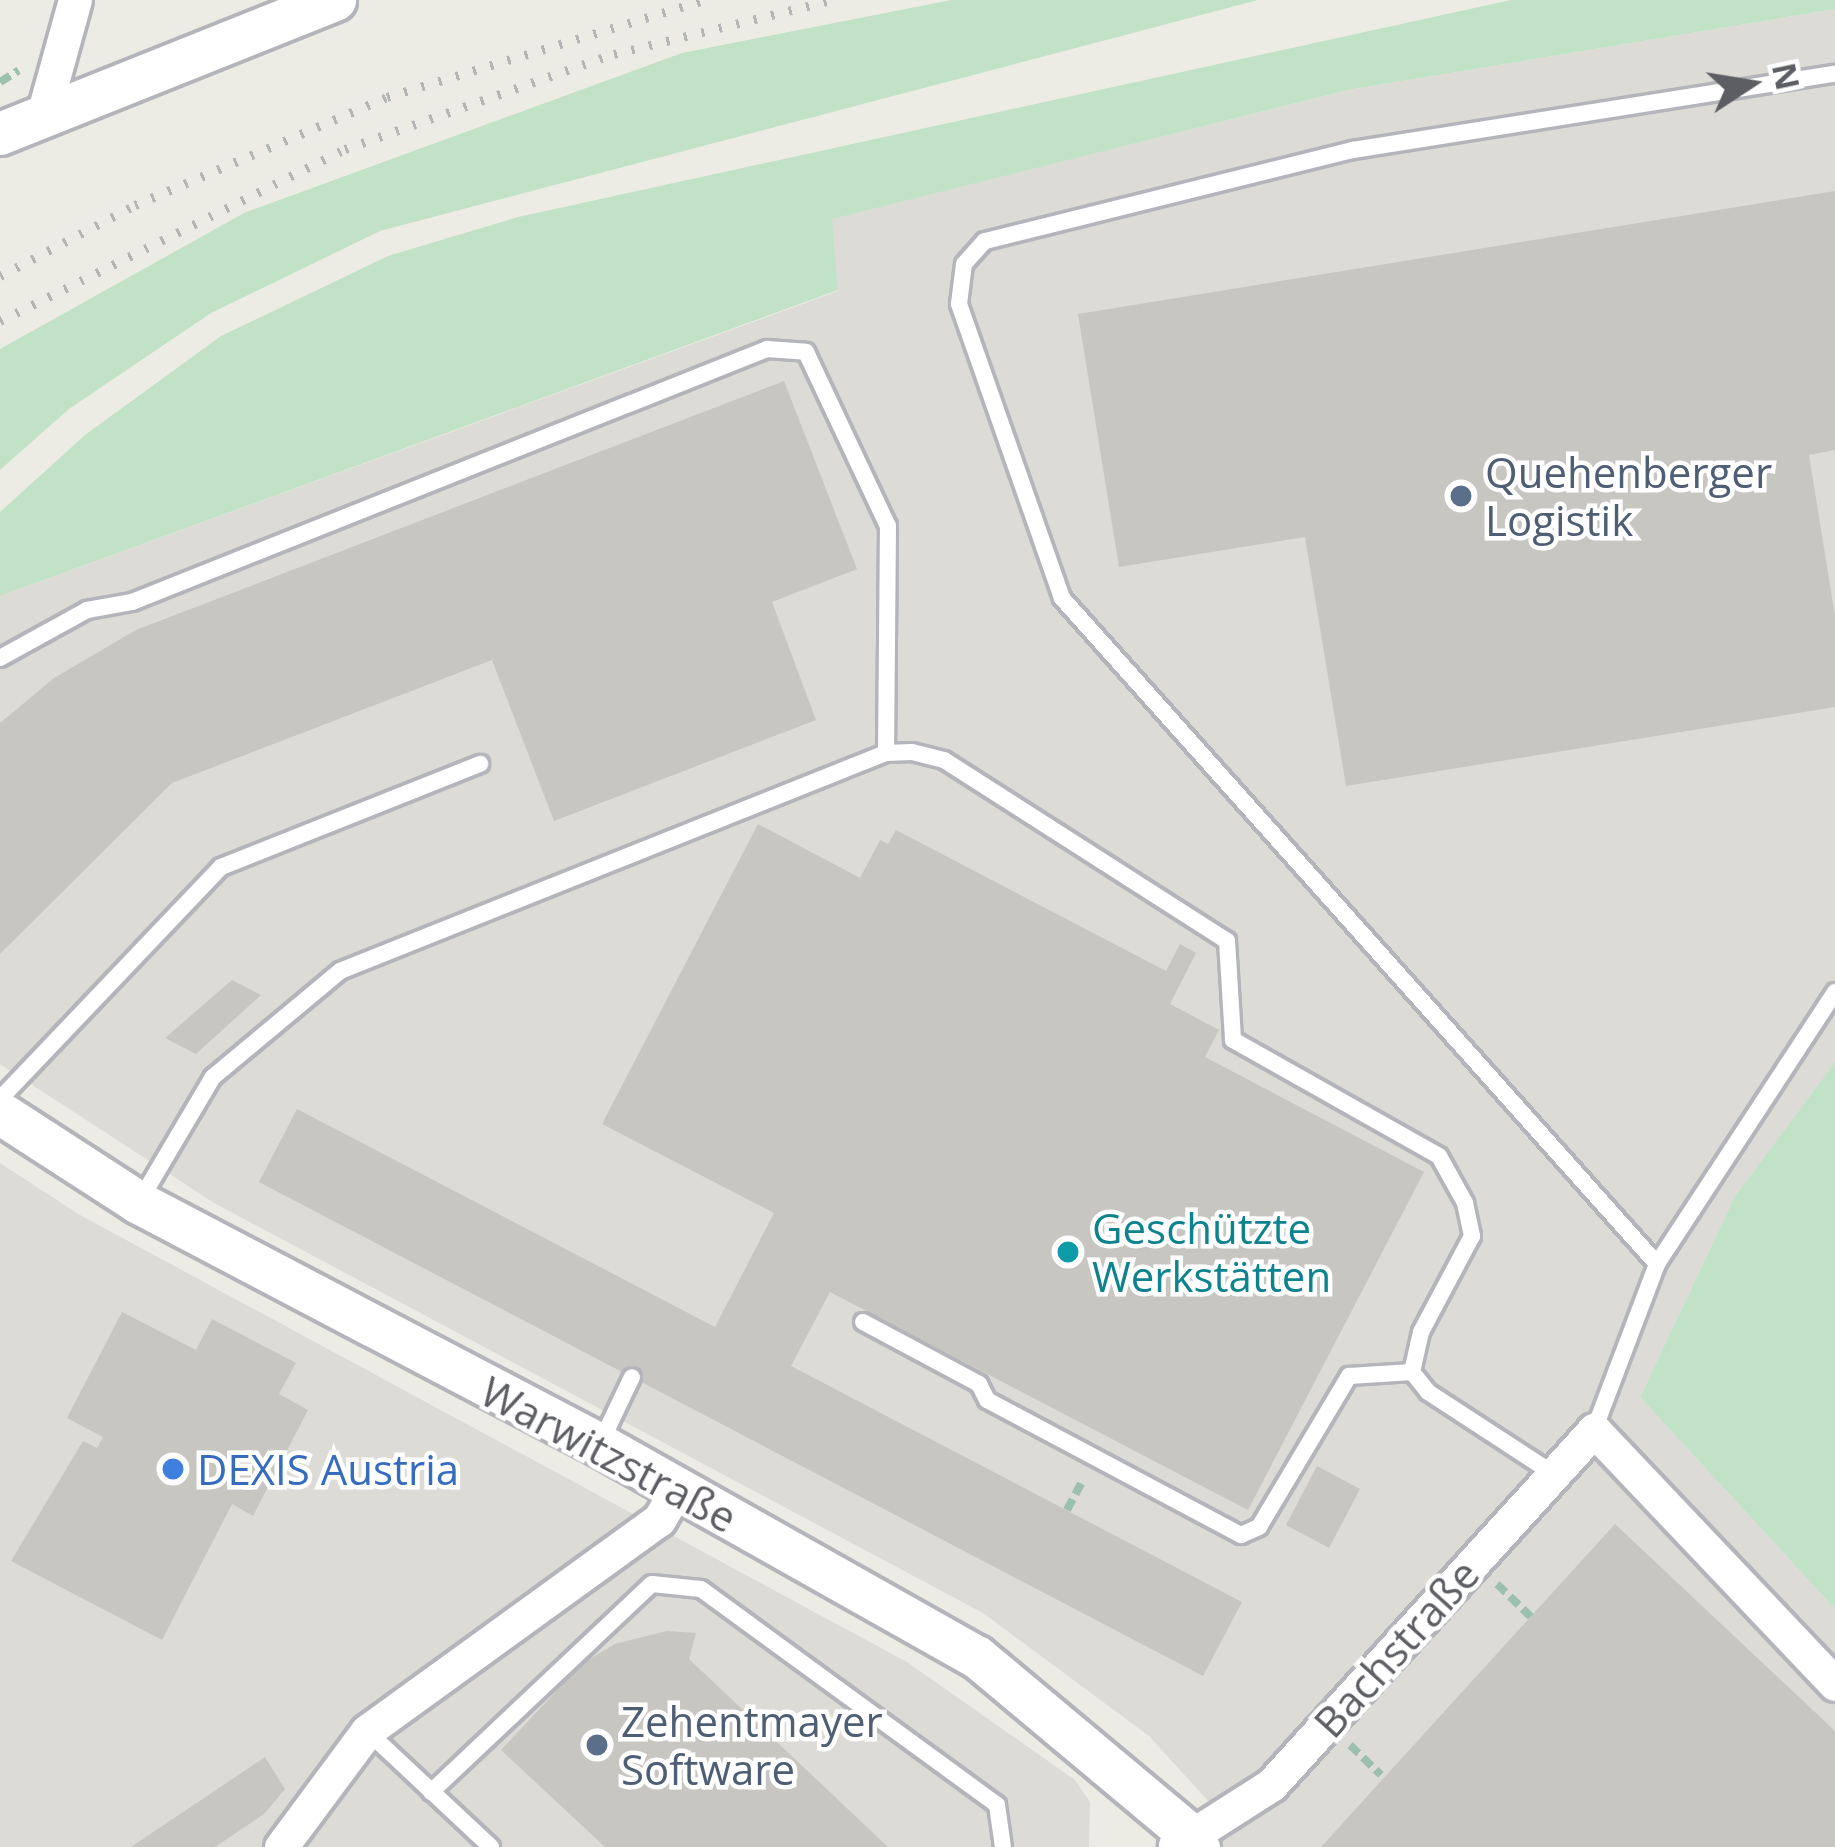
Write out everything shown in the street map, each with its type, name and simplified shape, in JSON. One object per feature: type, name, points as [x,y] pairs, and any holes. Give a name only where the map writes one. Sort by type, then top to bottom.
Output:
[{"type":"street","points":[[43,115],[74,0]]},
{"type":"street","points":[[0,134],[335,0]]},
{"type":"street","name":"Warwitzstraße","points":[[0,1113],[139,1203],[600,1444],[977,1657],[1191,1843]]},
{"type":"street","points":[[1594,1430],[1835,1684]]},
{"type":"street","name":"Bachstraße","points":[[1191,1843],[1271,1785],[1594,1430]]},
{"type":"street","points":[[281,1847],[367,1731],[659,1520],[677,1489]]},
{"type":"lane","points":[[1657,1264],[1062,598],[959,304],[962,282],[973,248],[985,242],[1353,150],[1835,74]]},
{"type":"lane","points":[[0,658],[88,610],[132,602],[767,349],[806,352],[888,526],[886,753]]},
{"type":"lane","points":[[139,1203],[213,1077],[340,970],[886,753],[944,760],[1227,941],[1234,1040],[1438,1156],[1465,1203],[1472,1236],[1421,1333],[1412,1372]]},
{"type":"lane","points":[[0,1099],[221,867],[479,764]]},
{"type":"lane","points":[[1594,1430],[1657,1264],[1835,992]]},
{"type":"lane","points":[[863,1322],[980,1384],[987,1400],[1241,1535],[1259,1528],[1349,1376],[1412,1372]]},
{"type":"lane","points":[[1412,1372],[1428,1392],[1554,1474]]},
{"type":"lane","points":[[600,1444],[632,1377]]},
{"type":"lane","points":[[430,1792],[652,1584],[701,1589],[997,1805],[1003,1847]]},
{"type":"lane","points":[[367,1731],[491,1847]]},
{"type":"shaded area","points":[[1835,9],[1835,1062],[1735,1196],[1640,1397],[1835,1609],[1835,1847],[1213,1847],[1221,1815],[1149,1736],[983,1613],[214,1203],[0,1064],[0,596],[838,291],[831,219],[1348,90]]},
{"type":"shaded area","points":[[0,1163],[80,1215],[907,1662],[1075,1780],[1090,1802],[1089,1847],[0,1847]]},
{"type":"green space","points":[[951,0],[1258,0],[380,231],[211,313],[69,409],[0,470],[0,349],[244,213],[682,53]]},
{"type":"green space","points":[[1511,0],[1835,0],[1835,9],[1348,90],[832,219],[838,290],[0,596],[0,512],[85,435],[221,336],[388,256],[518,217]]},
{"type":"green space","points":[[1835,1062],[1835,1609],[1640,1397],[1735,1196]]},
{"type":"building","name":"Quehenberger Logistik","points":[[1835,191],[1835,450],[1809,455],[1835,616],[1835,707],[1346,786],[1305,537],[1119,567],[1078,314]]},
{"type":"building","points":[[784,381],[857,569],[772,602],[816,720],[554,821],[492,660],[172,783],[0,954],[0,723],[54,678],[136,630]]},
{"type":"building","name":"Geschützte Werkstätten","points":[[758,824],[860,878],[880,840],[888,844],[896,830],[1166,971],[1180,944],[1196,953],[1170,1004],[1219,1030],[1205,1057],[1424,1172],[1248,1510],[830,1292],[791,1366],[1242,1602],[1203,1676],[259,1182],[297,1109],[715,1327],[774,1213],[602,1124]]},
{"type":"building","points":[[232,980],[261,995],[196,1054],[165,1038]]},
{"type":"building","name":"DEXIS Austria","points":[[122,1312],[196,1350],[212,1319],[296,1363],[279,1394],[308,1410],[253,1516],[232,1504],[162,1640],[11,1561],[83,1441],[97,1448],[103,1437],[67,1418]]},
{"type":"building","points":[[1317,1466],[1360,1489],[1329,1548],[1286,1525]]},
{"type":"building","points":[[1615,1524],[1835,1731],[1835,1847],[1321,1847]]},
{"type":"building","points":[[667,1631],[696,1633],[689,1659],[888,1847],[605,1847],[501,1750],[583,1663],[615,1644]]},
{"type":"building","points":[[265,1757],[285,1789],[264,1814],[215,1847],[131,1847]]},
{"type":"railway","points":[[0,276],[135,205],[387,97],[704,0]]},
{"type":"railway","points":[[0,321],[345,149],[614,54],[833,0]]},
{"type":"place","name":"Quehenberger Logistik","points":[[1461,496]]},
{"type":"place","name":"Geschützte Werkstätten","points":[[1068,1252]]},
{"type":"place","name":"DEXIS Austria","points":[[173,1469]]},
{"type":"place","name":"Zehentmayer Software","points":[[597,1745]]}]
